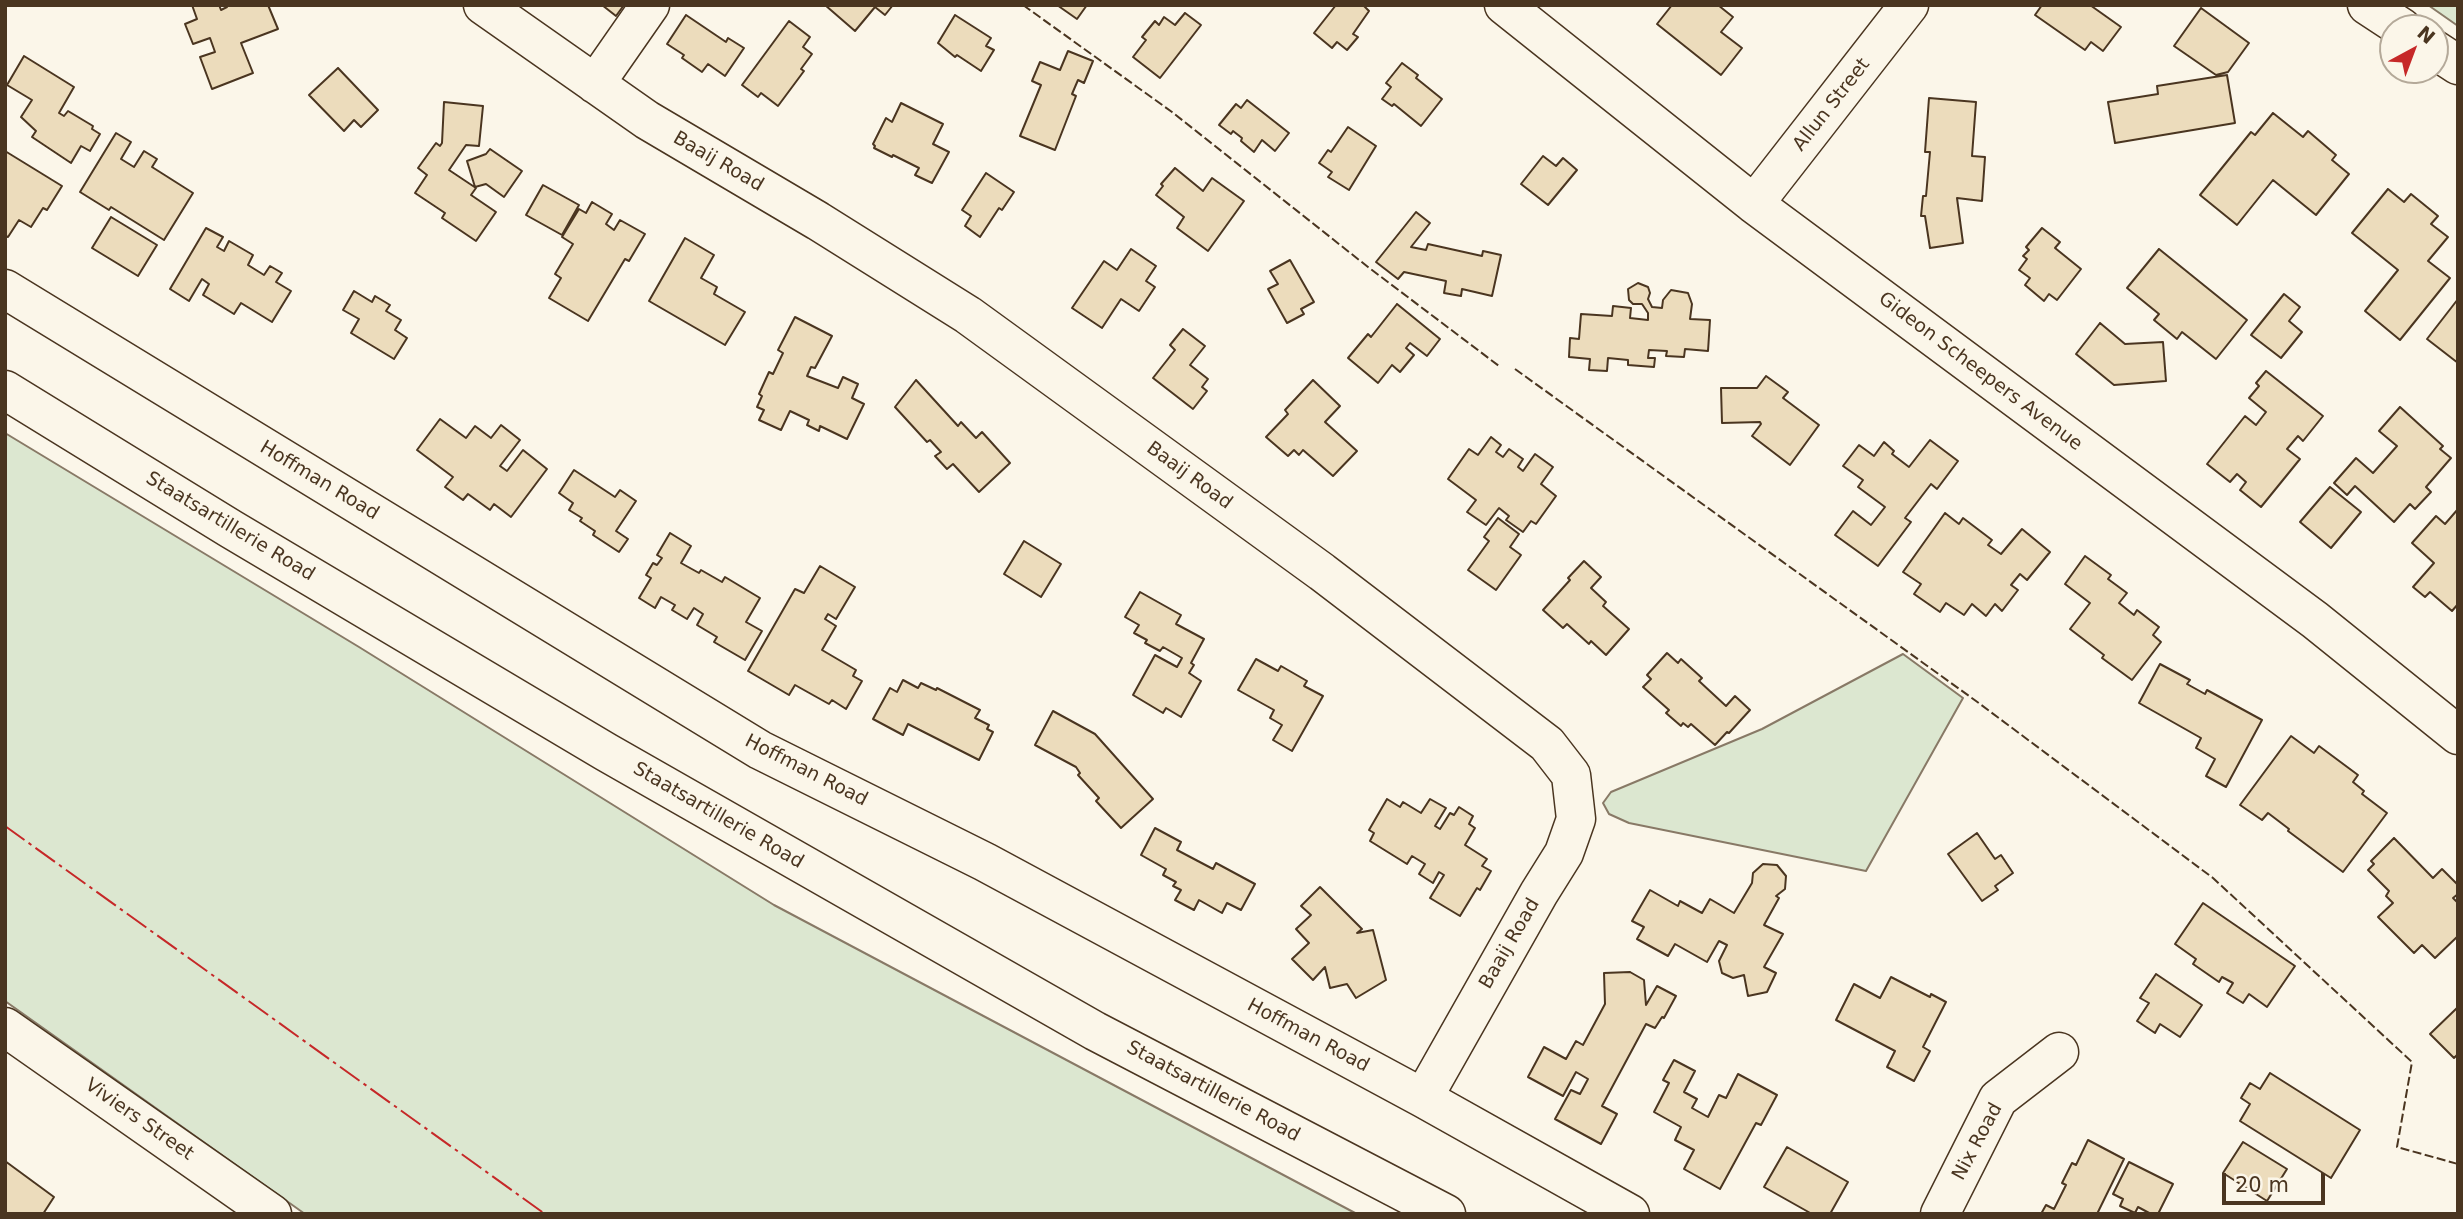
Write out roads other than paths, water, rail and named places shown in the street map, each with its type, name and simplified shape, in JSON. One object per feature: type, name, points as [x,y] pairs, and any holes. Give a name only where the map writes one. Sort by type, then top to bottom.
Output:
[{"type":"street","name":"Baaij Road","points":[[483,5],[647,120],[818,220],[968,315],[1322,572],[1547,744],[1571,775],[1576,820],[1564,853],[1423,1098]]},
{"type":"street","points":[[595,84],[650,5]]},
{"type":"street","name":"Gideon Scheepers Avenue","points":[[1504,5],[1754,204],[2315,620],[2458,735]]},
{"type":"street","name":"Allun Street","points":[[1754,204],[1909,5]]},
{"type":"street","name":"Hoffman Road","points":[[5,289],[760,750],[985,862],[1423,1098],[1630,1214]]},
{"type":"street","name":"Staatsartillerie Road","points":[[5,390],[231,529],[606,752],[1096,1031],[1446,1214]]},
{"type":"street","name":"Viviers Street","points":[[5,1027],[272,1214]]},
{"type":"street","name":"Nix Road","points":[[1940,1214],[1998,1099],[2059,1052]]}]
